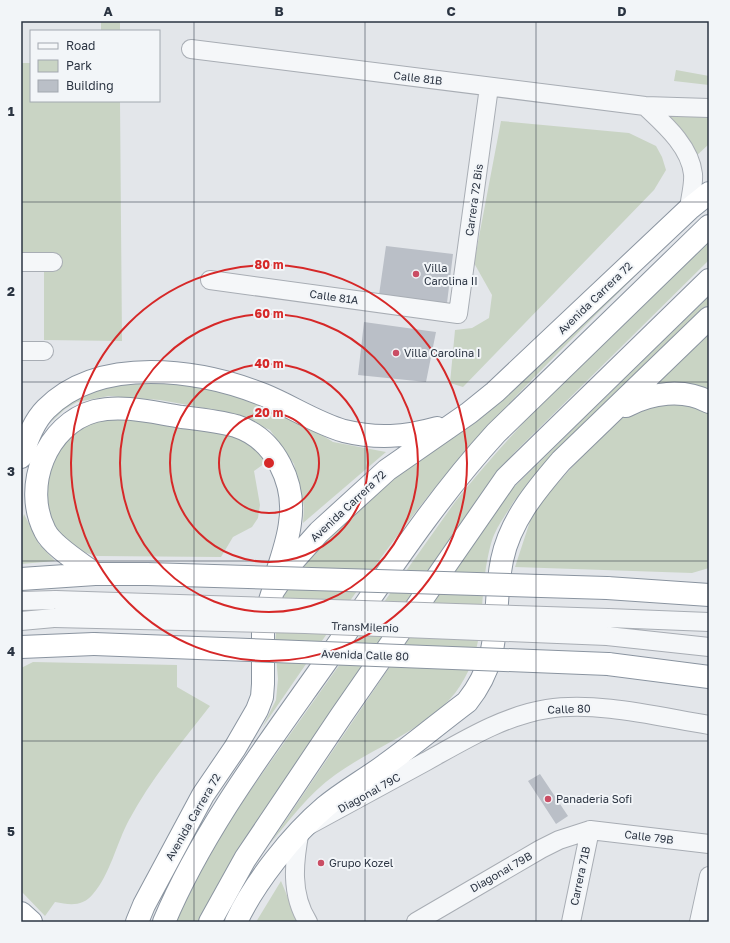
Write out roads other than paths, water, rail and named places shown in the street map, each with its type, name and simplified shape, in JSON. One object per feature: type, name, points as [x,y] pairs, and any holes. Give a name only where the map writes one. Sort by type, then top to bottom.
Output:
[{"type":"highway","name":"Avenida Carrera 72","points":[[141,914],[203,796],[235,748],[257,710],[262,697],[263,632],[266,613],[272,591],[294,560],[319,532],[368,486],[404,457],[469,413],[517,373],[689,209],[709,193]]},
{"type":"highway","name":"Avenida Carrera 72","points":[[164,922],[203,843],[226,807],[428,516],[450,487],[474,458],[521,407],[709,226]]},
{"type":"highway","points":[[210,922],[245,859],[345,710],[506,478],[709,280]]},
{"type":"highway","points":[[236,922],[276,860],[300,830],[342,794],[384,766],[466,702],[475,692],[491,659],[503,559],[518,518],[541,483],[561,461],[614,412],[709,318]]},
{"type":"highway","points":[[21,458],[37,421],[45,410],[65,393],[103,377],[129,372],[190,375],[220,381],[265,395],[326,424],[345,431],[376,436],[409,436],[436,428],[469,413]]},
{"type":"highway","points":[[614,412],[639,399],[654,395],[667,394],[691,396],[709,402]]},
{"type":"highway","points":[[96,574],[67,554],[45,532],[38,511],[37,486],[41,464],[53,439],[71,422],[85,414],[97,410],[122,408],[236,426],[257,437],[271,449],[282,467],[290,493],[290,523],[272,591]]},
{"type":"highway","points":[[21,579],[96,574],[147,574],[608,588],[709,595]]},
{"type":"highway","points":[[651,591],[685,586],[709,580]]},
{"type":"highway","name":"Avenida Calle 80","points":[[21,647],[94,644],[608,664],[709,676]]},
{"type":"highway","points":[[21,657],[48,645]]},
{"type":"highway","points":[[21,913],[31,922]]},
{"type":"highway","points":[[122,922],[141,914]]},
{"type":"street","name":"Calle 81B","points":[[191,49],[645,106],[709,108]]},
{"type":"street","name":"Carrera 72 Bis","points":[[458,314],[461,244],[489,87]]},
{"type":"street","points":[[645,106],[676,138],[687,155],[693,174],[689,209]]},
{"type":"street","points":[[21,262],[53,262]]},
{"type":"street","name":"Calle 81A","points":[[210,280],[458,314]]},
{"type":"street","points":[[21,350],[44,351]]},
{"type":"street","name":"TransMilenio","points":[[21,601],[56,600],[709,622]]},
{"type":"street","name":"TransMilenio","points":[[21,621],[54,618],[305,624],[607,636],[709,647]]},
{"type":"street","name":"Calle 80","points":[[438,755],[480,732],[512,718],[546,709],[575,707],[603,708],[709,725]]},
{"type":"street","points":[[384,766],[438,755]]},
{"type":"street","name":"Diagonal 79C","points":[[300,830],[438,755]]},
{"type":"street","points":[[300,830],[294,866],[295,885],[308,922]]},
{"type":"street","name":"Calle 79B","points":[[590,830],[709,844]]},
{"type":"street","name":"Diagonal 79B","points":[[416,922],[541,849],[559,840],[590,830]]},
{"type":"street","name":"Carrera 71B","points":[[571,922],[590,830]]},
{"type":"street","points":[[699,922],[709,876]]},
{"type":"place","name":"Villa Carolina II","points":[[416,274]]},
{"type":"place","name":"Villa Carolina I","points":[[396,353]]},
{"type":"place","name":"Panaderia Sofi","points":[[548,799]]},
{"type":"place","name":"Grupo Kozel","points":[[321,863]]}]
